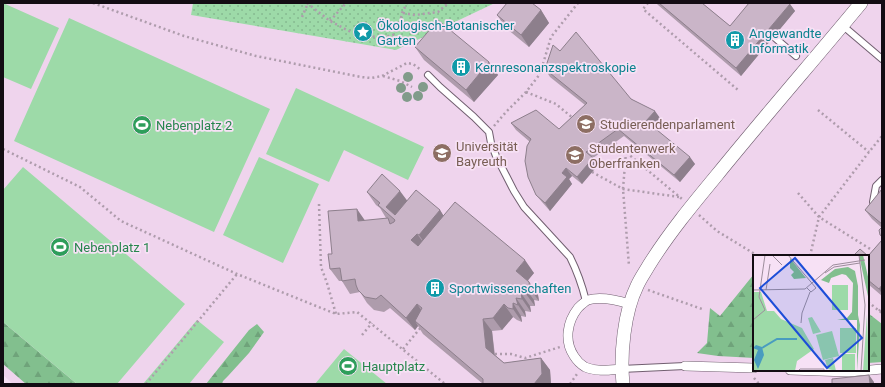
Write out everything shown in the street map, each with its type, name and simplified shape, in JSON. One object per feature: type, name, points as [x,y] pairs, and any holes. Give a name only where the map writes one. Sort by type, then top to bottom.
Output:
[{"type":"street","points":[[623,384],[621,369],[624,330],[636,286],[660,248],[690,208],[861,3]]},
{"type":"street","points":[[621,369],[598,371],[584,366],[578,361],[572,354],[568,344],[569,325],[571,319],[580,306],[586,301],[607,298],[630,304]]},
{"type":"street","points":[[685,366],[753,368]]},
{"type":"street","points":[[869,370],[882,369]]},
{"type":"street","points":[[820,371],[860,371]]},
{"type":"lane","points":[[842,25],[882,60]]},
{"type":"lane","points":[[774,37],[796,56]]},
{"type":"lane","points":[[428,75],[489,132],[496,156],[524,207],[570,257],[582,286],[586,301]]},
{"type":"lane","points":[[880,209],[873,202],[876,186],[882,180]]},
{"type":"lane","points":[[621,369],[685,366]]},
{"type":"path","points":[[93,3],[184,36],[256,56],[371,78],[382,76],[407,63],[413,64],[428,75]]},
{"type":"path","points":[[302,17],[308,3],[330,21],[349,31],[380,38],[393,35],[399,27],[402,13],[407,3]]},
{"type":"path","points":[[330,21],[346,3]]},
{"type":"path","points":[[402,13],[415,15],[438,12],[448,3]]},
{"type":"path","points":[[489,132],[526,92],[540,74],[551,37],[578,3]]},
{"type":"path","points":[[648,3],[643,9],[738,90]]},
{"type":"path","points":[[382,76],[400,81],[412,87]]},
{"type":"path","points":[[526,92],[556,104],[575,119]]},
{"type":"path","points":[[818,110],[869,152]]},
{"type":"path","points":[[810,255],[820,217],[882,136]]},
{"type":"path","points":[[3,150],[80,187],[121,221],[237,274],[336,314],[357,312],[445,384]]},
{"type":"path","points":[[626,152],[623,189],[629,266]]},
{"type":"path","points":[[592,172],[623,189],[679,197]]},
{"type":"path","points":[[798,193],[820,217],[876,252]]},
{"type":"path","points":[[319,204],[321,267],[336,314]]},
{"type":"path","points":[[146,384],[237,274]]},
{"type":"path","points":[[636,286],[702,309]]},
{"type":"path","points":[[869,303],[882,313]]},
{"type":"path","points":[[879,311],[882,307]]},
{"type":"path","points":[[362,335],[372,324]]},
{"type":"path","points":[[403,349],[424,325]]},
{"type":"path","points":[[494,354],[511,354],[525,358],[568,344]]},
{"type":"shaded area","name":"Universität Bayreuth","points":[[3,3],[193,3],[191,15],[396,50],[495,3],[882,3],[882,384],[13,384],[3,375]]},
{"type":"green space","points":[[3,3],[59,28],[31,89],[3,77]]},
{"type":"green space","name":"Ökologisch-Botanischer Garten","points":[[193,3],[495,3],[396,50],[191,15]]},
{"type":"green space","name":"Nebenplatz 2","points":[[69,18],[270,109],[214,232],[14,141]]},
{"type":"green space","points":[[296,88],[424,147],[408,180],[344,150],[329,182],[266,154]]},
{"type":"green space","points":[[259,157],[319,184],[283,263],[223,235]]},
{"type":"green space","name":"Nebenplatz 1","points":[[23,167],[185,304],[117,384],[77,384],[3,322],[3,190]]},
{"type":"green space","points":[[753,275],[753,358],[697,353],[707,343],[710,308],[720,316]]},
{"type":"green space","points":[[869,314],[882,324],[882,362],[869,363]]},
{"type":"green space","points":[[197,320],[224,342],[189,384],[143,384]]},
{"type":"green space","points":[[3,322],[77,384],[26,384],[3,364]]},
{"type":"green space","points":[[257,324],[264,332],[249,353],[223,381],[222,384],[206,384],[249,330]]},
{"type":"green space","name":"Hauptplatz","points":[[344,349],[387,384],[315,384]]},
{"type":"building","points":[[507,3],[532,3],[541,10],[521,35],[497,15]]},
{"type":"building","name":"Angewandte Informatik","points":[[659,3],[702,3],[730,26],[749,3],[790,4],[736,68]]},
{"type":"building","name":"Kernresonanzspektroskopie","points":[[438,20],[489,62],[466,90],[415,47]]},
{"type":"building","points":[[576,32],[631,99],[655,111],[646,121],[690,157],[674,175],[618,129],[586,152],[593,158],[577,177],[566,168],[562,173],[567,177],[545,203],[536,195],[528,177],[525,161],[527,146],[531,139],[511,123],[536,110],[559,129],[587,103],[545,69],[553,45],[560,51]]},
{"type":"building","name":"Sportwissenschaften","points":[[382,174],[400,191],[386,207],[395,215],[416,190],[440,210],[419,235],[417,234],[411,240],[418,246],[455,202],[525,260],[516,271],[529,282],[530,289],[525,288],[526,294],[521,293],[522,299],[516,298],[518,305],[513,303],[513,309],[508,308],[504,304],[493,318],[483,319],[486,348],[504,363],[541,358],[542,374],[534,384],[483,384],[483,379],[415,321],[422,308],[417,304],[406,318],[381,295],[376,299],[365,297],[358,290],[355,279],[342,281],[340,268],[330,269],[328,254],[332,254],[328,211],[357,209],[358,221],[388,218],[390,224],[394,222],[395,220],[378,205],[380,203],[367,192]]},
{"type":"building","points":[[882,189],[882,224],[865,210]]},
{"type":"building","points":[[881,228],[882,236],[880,235],[879,230]]},
{"type":"building","points":[[882,240],[882,285],[879,289],[869,281],[869,255]]},
{"type":"building","points":[[860,249],[867,255],[854,255]]},
{"type":"building","points":[[869,375],[870,384],[832,384],[832,379]]},
{"type":"place","name":"Ökologisch-Botanischer Garten","points":[[363,32]]},
{"type":"place","name":"Angewandte Informatik","points":[[735,40]]},
{"type":"place","name":"Kernresonanzspektroskopie","points":[[461,67]]},
{"type":"place","name":"Studierendenparlament","points":[[586,124]]},
{"type":"place","name":"Nebenplatz 2","points":[[142,125]]},
{"type":"place","name":"Universität Bayreuth","points":[[442,153]]},
{"type":"place","name":"Studentenwerk Oberfranken","points":[[575,155]]},
{"type":"place","name":"Nebenplatz 1","points":[[60,247]]},
{"type":"place","name":"Sportwissenschaften","points":[[435,288]]},
{"type":"place","name":"Hauptplatz","points":[[348,366]]}]
